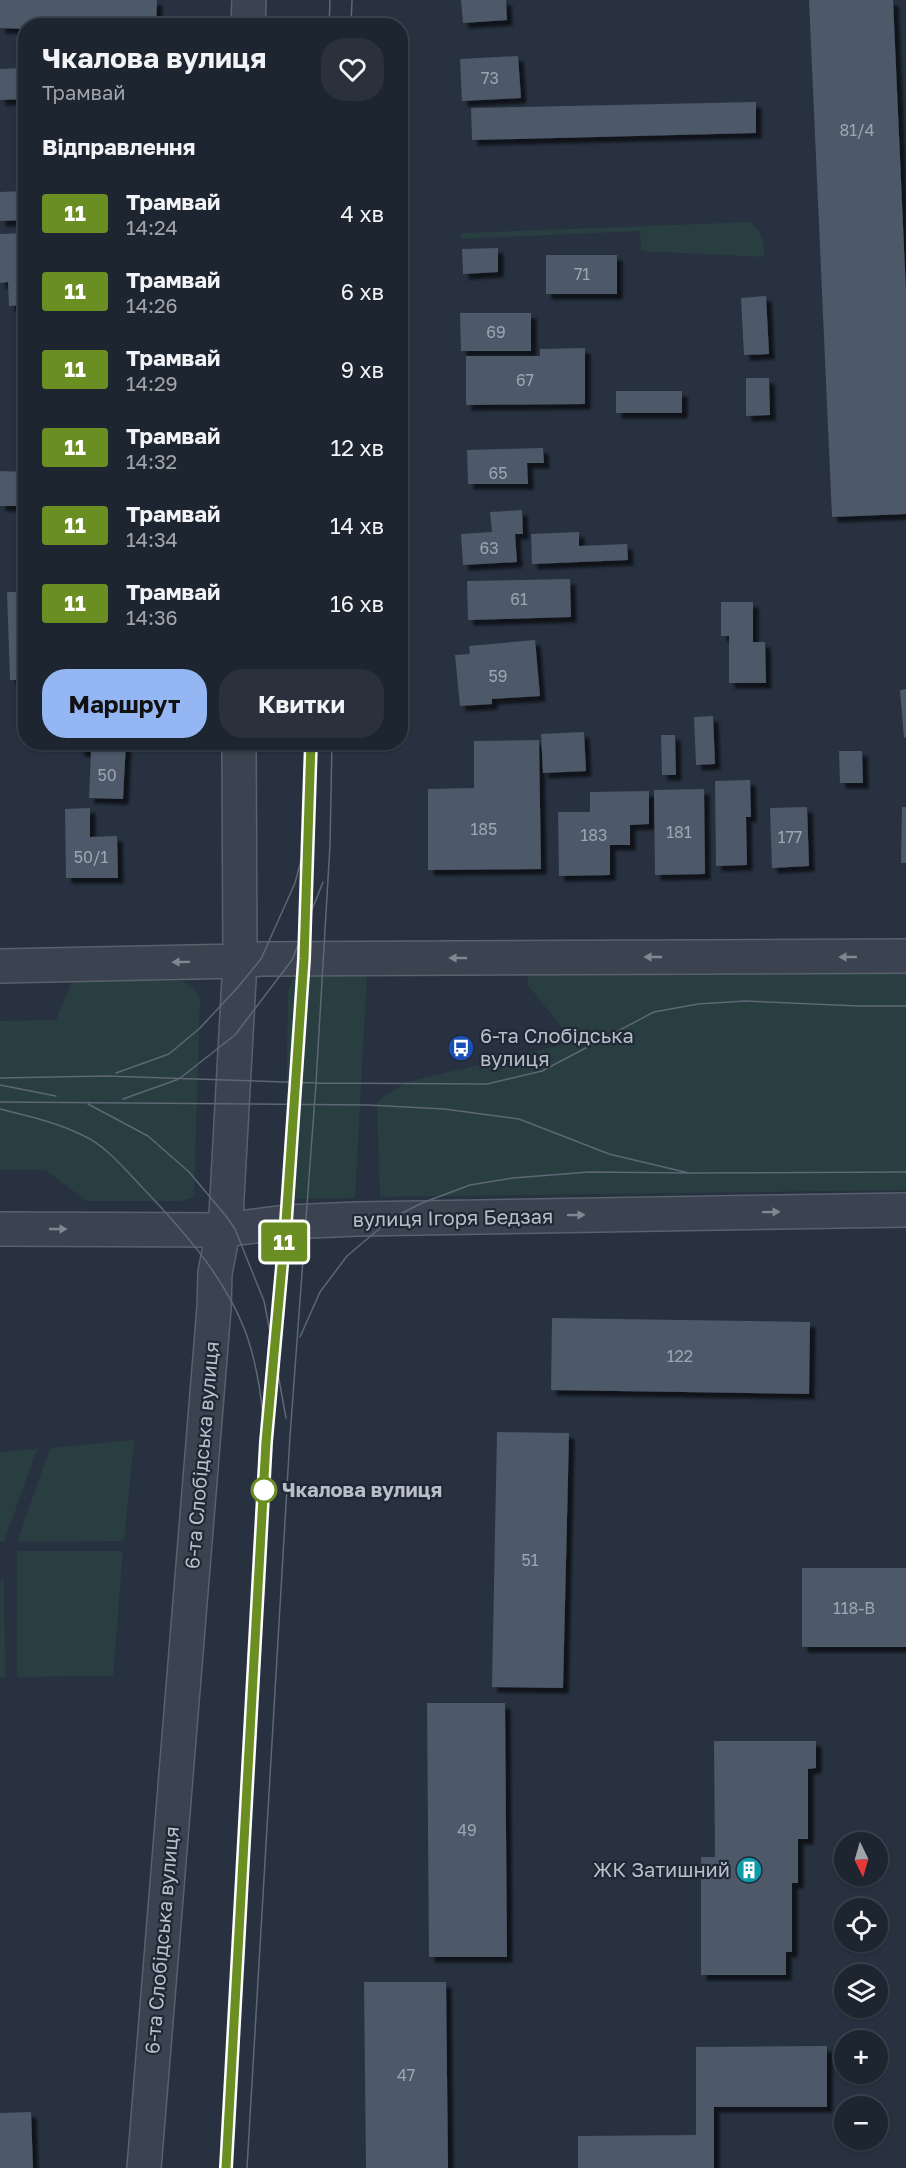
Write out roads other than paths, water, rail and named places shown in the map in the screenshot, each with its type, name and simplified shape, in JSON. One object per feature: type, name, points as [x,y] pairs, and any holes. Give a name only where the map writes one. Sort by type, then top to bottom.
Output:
[{"type":"street","points":[[248,18],[249,0]]},
{"type":"street","name":"6-та Слобідська вулиця","points":[[144,2168],[215,1273],[224,1230],[240,961],[240,750]]},
{"type":"street","points":[[0,966],[261,959],[906,956]]},
{"type":"street","name":"вулиця Ігоря Бедзая","points":[[0,1229],[224,1230],[286,1222],[358,1219],[906,1210]]},
{"type":"tram line","points":[[329,18],[330,0]]},
{"type":"tram line","points":[[351,18],[352,0]]},
{"type":"tram line","points":[[226,2168],[266,1442],[286,1222],[304,959],[311,750]]},
{"type":"tram line","name":"11","points":[[226,2168],[266,1442],[286,1222],[304,959],[311,750]]},
{"type":"tram line","points":[[247,2168],[290,1436],[316,1083],[330,845],[332,750]]},
{"type":"tram line","points":[[116,1073],[169,1054],[200,1028],[238,987],[261,959],[295,883],[303,853]]},
{"type":"tram line","points":[[123,1099],[179,1079],[235,1035],[292,960],[323,882]]},
{"type":"tram line","points":[[0,1078],[106,1076],[316,1083],[487,1084],[542,1071],[654,1012],[698,1004],[745,1001],[906,1006]]},
{"type":"tram line","points":[[0,1085],[56,1096]]},
{"type":"tram line","points":[[0,1102],[368,1105],[444,1109],[519,1119],[609,1154],[689,1173]]},
{"type":"tram line","points":[[88,1104],[148,1136],[189,1172],[226,1216],[235,1229],[264,1301],[272,1342]]},
{"type":"tram line","points":[[0,1109],[62,1126],[98,1144],[120,1164],[185,1234],[224,1288],[244,1328],[256,1371],[263,1416]]},
{"type":"tram line","points":[[300,1337],[320,1292],[347,1256],[392,1218],[422,1203],[470,1185],[513,1178],[589,1172],[906,1172]]},
{"type":"tram line","points":[[278,1374],[286,1418]]},
{"type":"place","name":"6-та Слобідська вулиця","points":[[461,1048]]},
{"type":"place","name":"Чкалова вулиця","points":[[264,1490]]},
{"type":"place","name":"ЖК Затишний","points":[[749,1870]]}]
